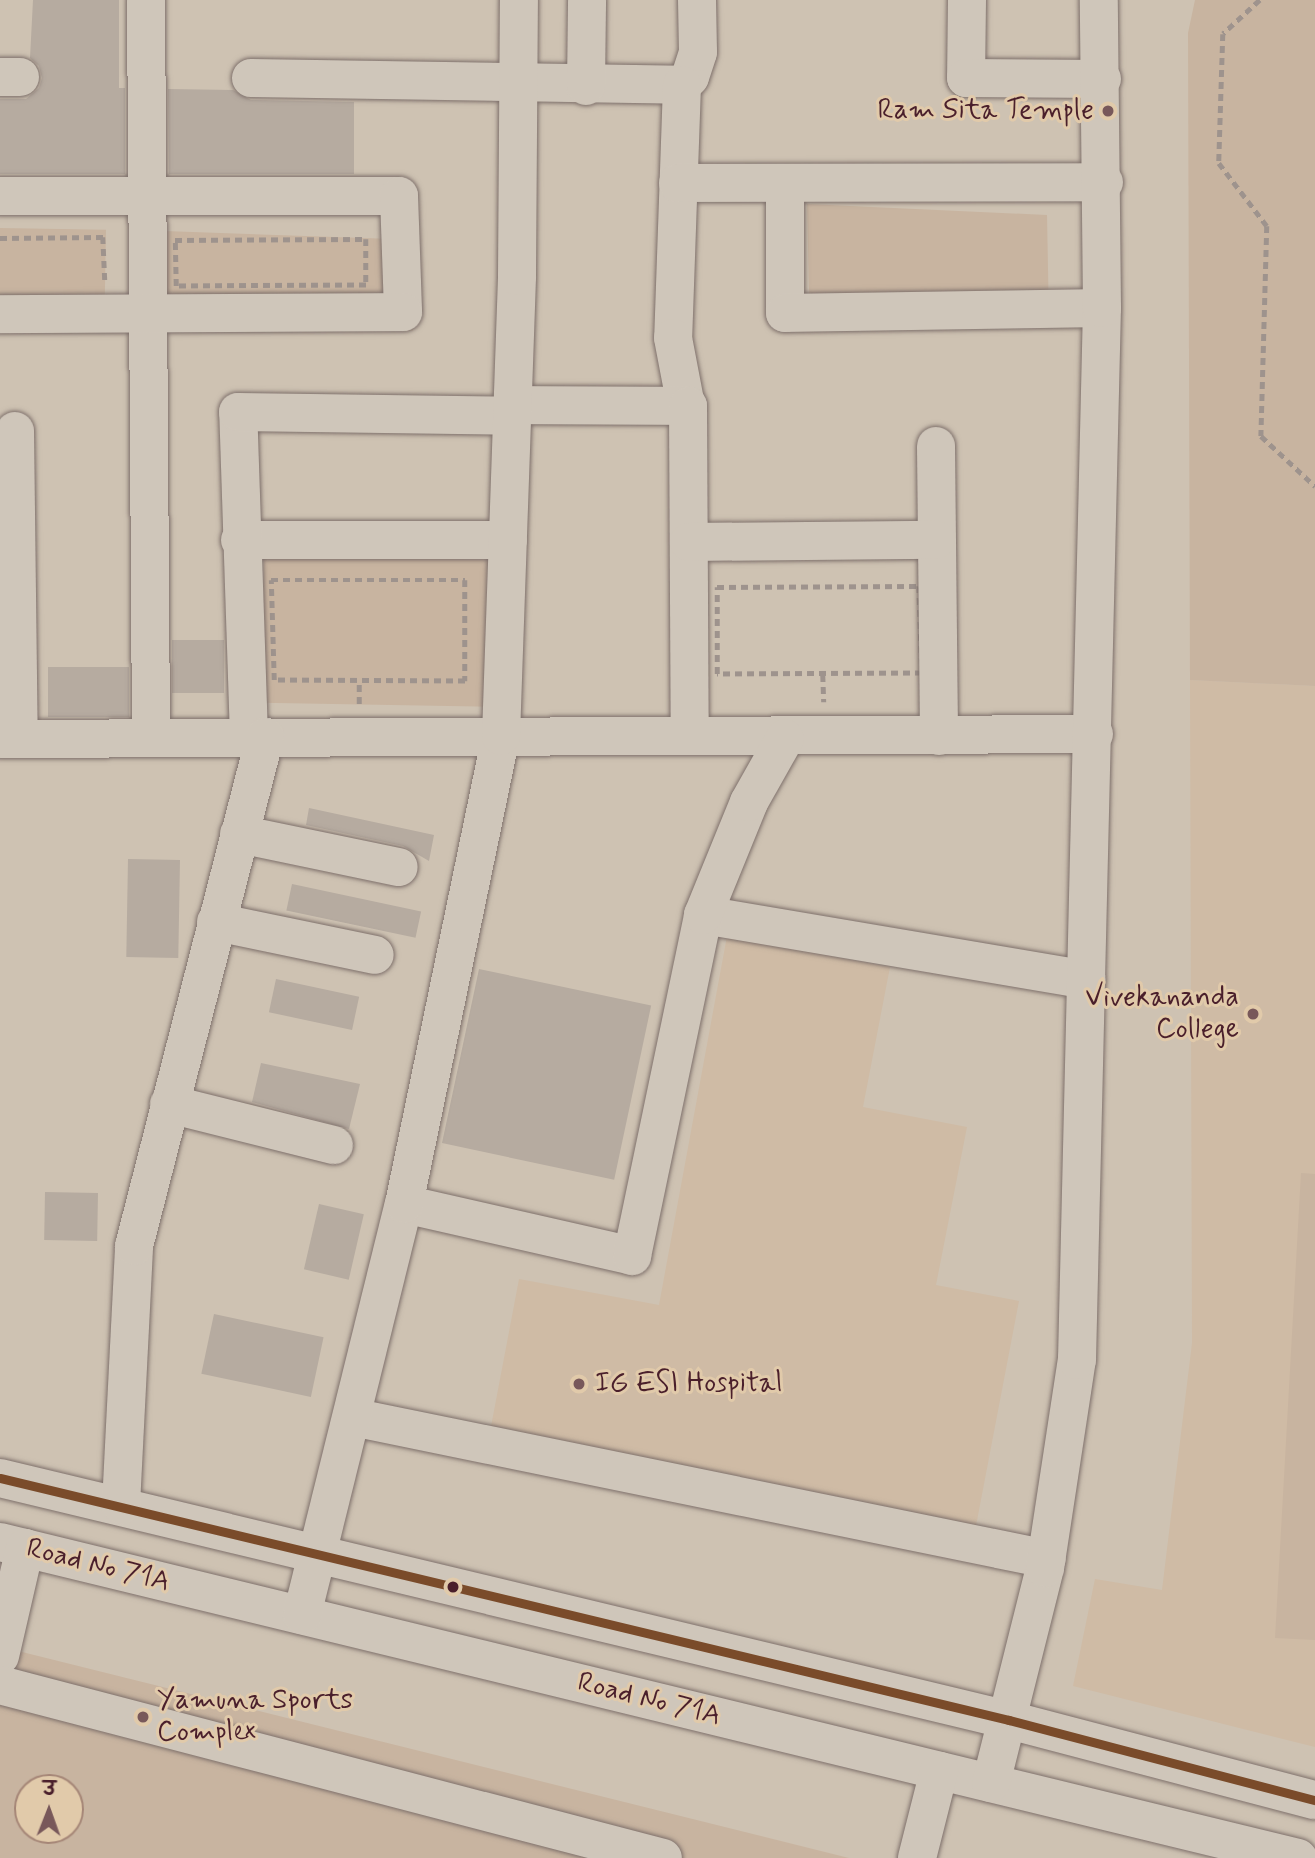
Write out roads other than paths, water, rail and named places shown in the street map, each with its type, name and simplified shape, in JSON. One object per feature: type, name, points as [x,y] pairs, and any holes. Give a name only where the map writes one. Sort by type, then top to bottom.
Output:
[{"type":"street","points":[[146,0],[144,196],[151,738]]},
{"type":"street","points":[[302,1615],[404,1203],[501,736],[512,410],[519,0]]},
{"type":"street","points":[[586,86],[587,0]]},
{"type":"street","points":[[690,734],[686,405],[673,338],[682,85],[690,77],[698,52],[697,0]]},
{"type":"street","points":[[967,0],[966,78],[1102,79]]},
{"type":"street","points":[[991,1783],[1009,1720],[1047,1559],[1077,1360],[1094,734],[1102,308],[1104,182],[1100,0]]},
{"type":"street","points":[[251,78],[518,86],[682,85]]},
{"type":"street","points":[[678,183],[1104,182]]},
{"type":"street","points":[[785,184],[785,313],[1102,308]]},
{"type":"street","points":[[0,196],[399,196],[403,312],[0,314]]},
{"type":"street","points":[[121,1505],[134,1246],[239,834],[257,737],[240,540],[238,412],[512,410],[686,405]]},
{"type":"street","points":[[15,431],[7,547],[9,739],[690,734],[785,738],[1094,734]]},
{"type":"street","points":[[936,446],[939,736]]},
{"type":"street","points":[[240,540],[508,540]]},
{"type":"street","points":[[689,542],[936,540]]},
{"type":"street","points":[[404,1203],[632,1256],[703,915],[748,802],[785,738]]},
{"type":"street","points":[[239,834],[399,867]]},
{"type":"street","points":[[703,915],[1087,980]]},
{"type":"street","points":[[216,922],[375,955]]},
{"type":"street","points":[[169,1104],[334,1145]]},
{"type":"street","points":[[352,1417],[1047,1559]]},
{"type":"street","points":[[0,1478],[1009,1720],[1315,1800]]},
{"type":"street","points":[[0,1656],[12,1545]]},
{"type":"street","name":"Road No 71A","points":[[12,1545],[1298,1858]]},
{"type":"street","points":[[0,1685],[663,1858]]},
{"type":"street","points":[[917,1858],[939,1770]]},
{"type":"place","name":"Ram Sita Temple","points":[[1108,111]]},
{"type":"place","name":"Vivekananda College","points":[[1253,1014]]},
{"type":"place","name":"IG ESI Hospital","points":[[579,1384]]},
{"type":"place","name":"Yamuna Sports Complex","points":[[143,1717]]}]
